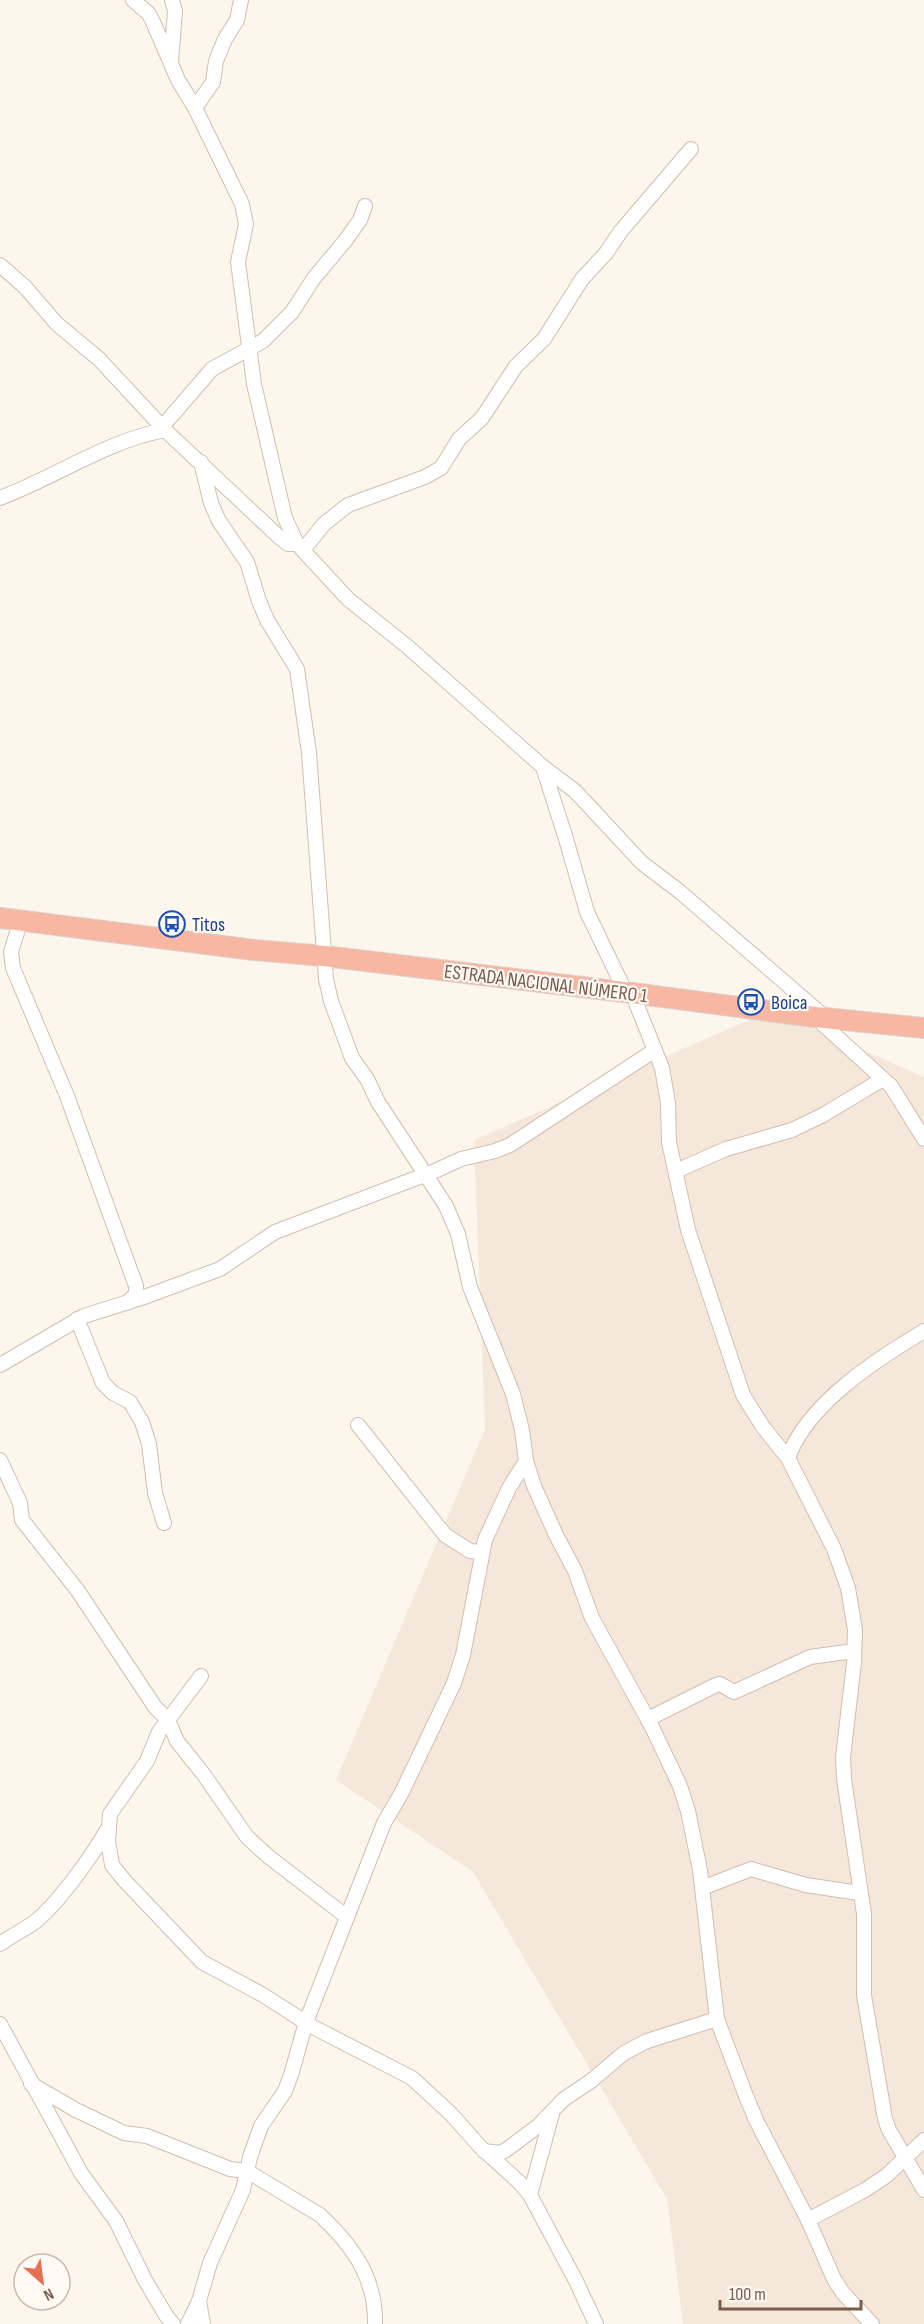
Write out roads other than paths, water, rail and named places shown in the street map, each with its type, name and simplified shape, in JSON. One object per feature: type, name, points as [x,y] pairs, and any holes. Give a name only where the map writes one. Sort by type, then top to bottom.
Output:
[{"type":"highway","name":"ESTRADA NACIONAL NÚMERO 1","points":[[0,918],[820,1018],[924,1028]]},
{"type":"street","points":[[133,0],[149,14],[178,80],[195,108],[242,204],[246,218],[238,262],[254,384],[285,518],[300,547],[348,598],[408,647],[543,767],[575,791],[642,863],[679,891],[820,1018],[898,1095],[924,1139]]},
{"type":"street","points":[[171,64],[175,11],[172,0]]},
{"type":"street","points":[[195,108],[213,82],[216,61],[225,39],[237,20],[241,0]]},
{"type":"street","points":[[300,547],[348,505],[425,477],[441,468],[459,439],[482,418],[516,366],[544,339],[582,279],[606,254],[621,231],[691,149]]},
{"type":"street","points":[[0,498],[41,481],[122,441],[164,428],[212,369],[263,341],[296,308],[314,278],[360,220],[365,206]]},
{"type":"street","points":[[0,265],[25,287],[57,324],[99,358],[164,428],[278,536],[288,544],[300,547]]},
{"type":"street","points":[[201,462],[211,503],[219,521],[247,562],[267,620],[297,669],[309,753],[324,956],[331,1001],[352,1058],[454,1221],[470,1287],[513,1394],[522,1430],[526,1461],[545,1513],[576,1571],[592,1618],[648,1719],[680,1786],[696,1841],[717,2019],[756,2120],[808,2220],[834,2279],[843,2293],[872,2324]]},
{"type":"street","points":[[543,767],[587,912],[655,1050],[665,1081],[669,1142],[688,1230],[743,1395],[763,1427],[788,1458],[842,1568],[855,1630],[843,1757],[846,1800],[864,1914],[864,1995],[881,2105],[889,2130],[924,2190]]},
{"type":"street","points":[[555,805],[575,791]]},
{"type":"street","points":[[18,929],[11,952],[13,968],[68,1096],[121,1240],[136,1286],[136,1294],[127,1303]]},
{"type":"street","points":[[0,1365],[77,1319],[220,1269],[275,1232],[461,1159],[510,1145],[655,1050]]},
{"type":"street","points":[[676,1171],[726,1149],[792,1130],[824,1115],[883,1079]]},
{"type":"street","points":[[77,1319],[103,1383],[113,1393],[130,1402],[142,1422],[149,1444],[155,1493],[164,1523]]},
{"type":"street","points":[[788,1458],[801,1430],[815,1413],[879,1360],[924,1331]]},
{"type":"street","points":[[358,1425],[445,1534],[470,1551],[482,1552]]},
{"type":"street","points":[[0,1460],[20,1503],[22,1520],[78,1592],[155,1707],[168,1720],[177,1741],[247,1837],[347,1917]]},
{"type":"street","points":[[188,2324],[200,2301],[210,2263],[243,2190],[261,2126],[285,2091],[306,2022],[384,1823],[407,1783],[454,1683],[463,1655],[485,1540],[509,1488],[526,1461]]},
{"type":"street","points":[[648,1719],[716,1685],[720,1684],[734,1692],[810,1657],[854,1651]]},
{"type":"street","points":[[201,1676],[159,1732],[147,1761],[110,1814],[109,1856],[116,1871],[210,1968],[412,2078],[451,2114],[484,2151],[530,2195],[575,2279],[596,2324]]},
{"type":"street","points":[[0,1944],[33,1923],[66,1889],[108,1828]]},
{"type":"street","points":[[702,1888],[751,1869],[806,1885],[860,1893]]},
{"type":"street","points":[[484,2151],[500,2153],[506,2150],[538,2126],[564,2099],[591,2081],[624,2053],[647,2041],[717,2019]]},
{"type":"street","points":[[0,2024],[81,2173],[116,2222],[145,2280],[173,2324]]},
{"type":"street","points":[[31,2084],[76,2110],[124,2133],[147,2136],[230,2169],[247,2171],[320,2215],[330,2224],[366,2271],[374,2297],[375,2324]]},
{"type":"street","points":[[530,2195],[553,2112]]},
{"type":"street","points":[[808,2220],[876,2183],[896,2168],[924,2140]]},
{"type":"street","points":[[200,2301],[204,2324]]},
{"type":"place","name":"Titos","points":[[172,924]]},
{"type":"place","name":"Boica","points":[[751,1002]]}]
